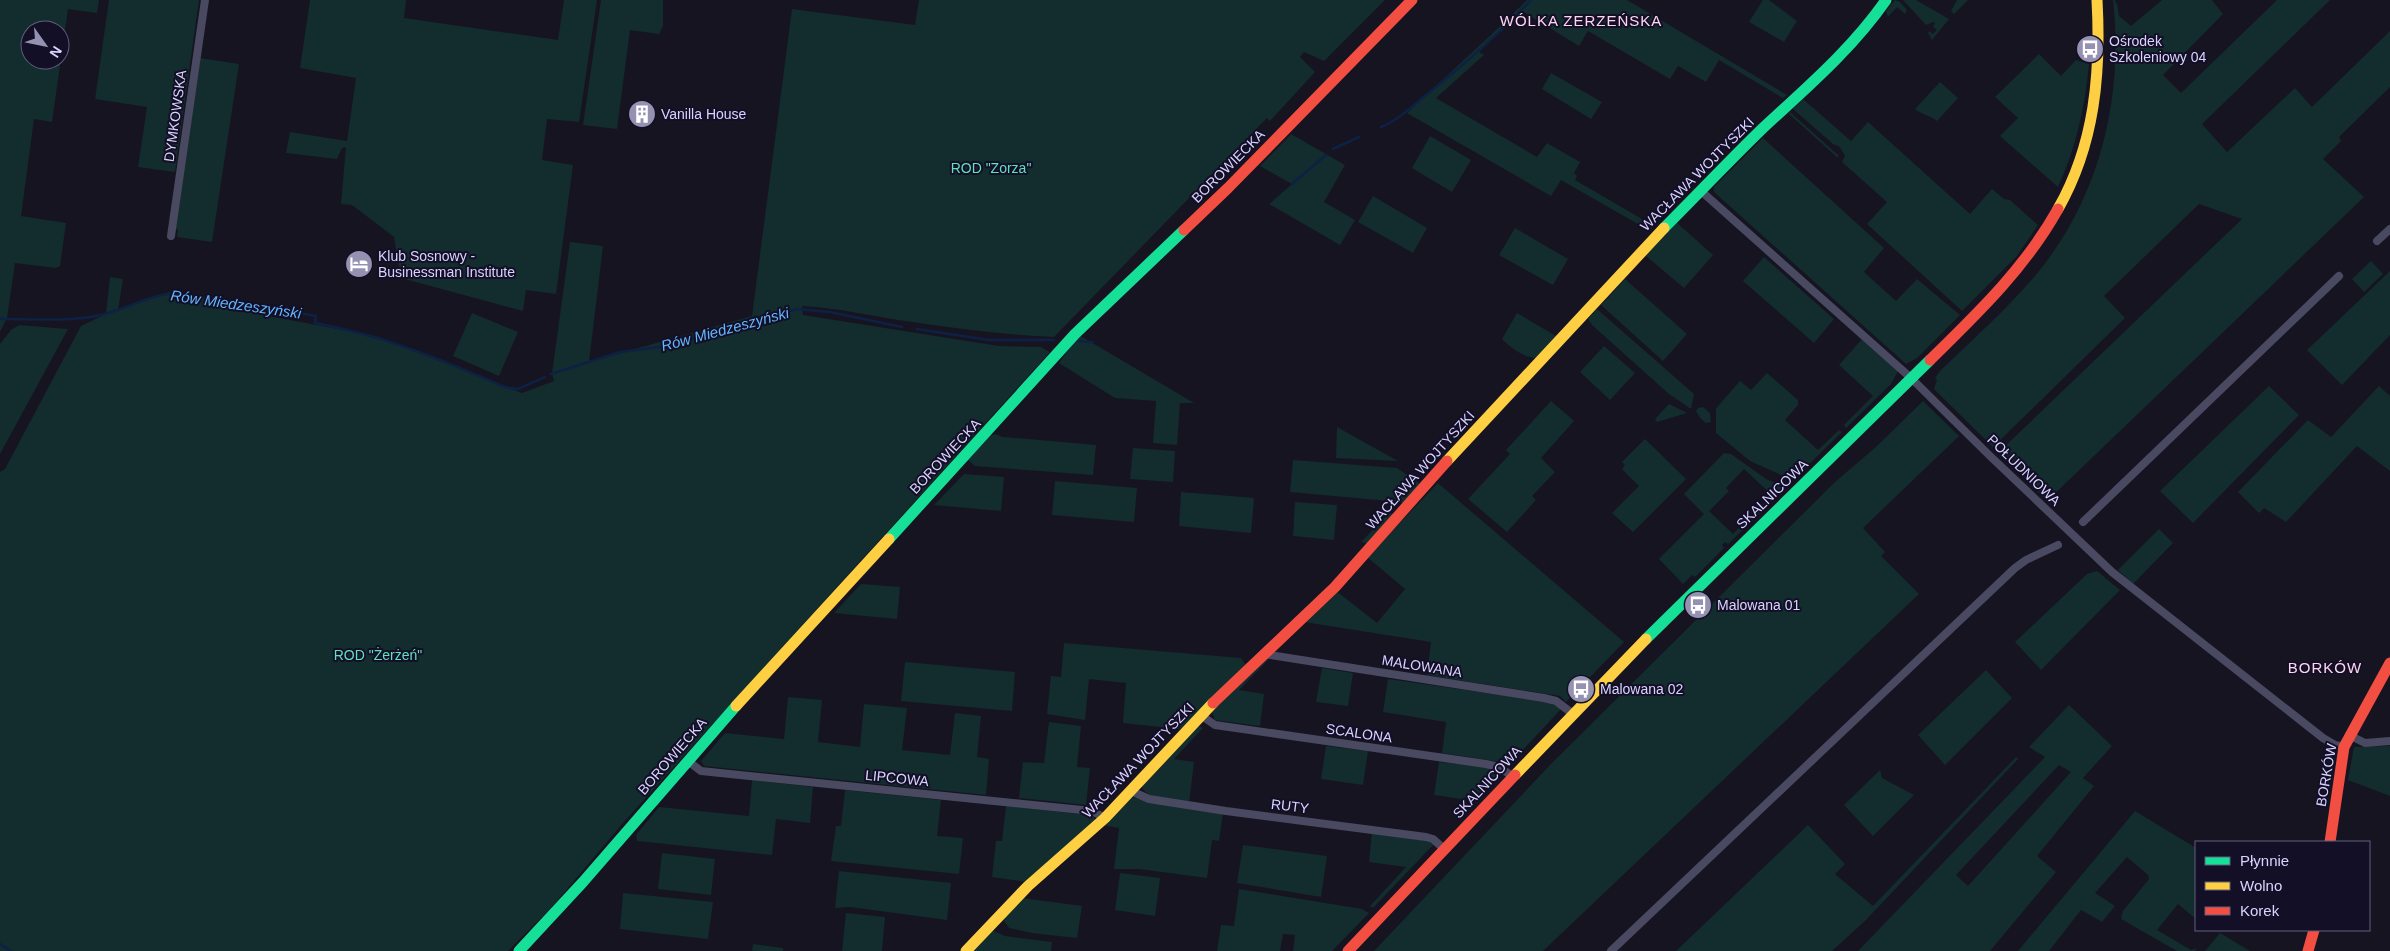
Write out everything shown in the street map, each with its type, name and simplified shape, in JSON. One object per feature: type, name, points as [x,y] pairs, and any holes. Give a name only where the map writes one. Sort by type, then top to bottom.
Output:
[{"type":"street","name":"DYMKOWSKA","points":[[170,236],[205,0]]},
{"type":"street","name":"BOROWIECKA","points":[[519,951],[583,882],[688,761],[1075,334],[1228,188],[1412,0]]},
{"type":"street","name":"WACŁAWA WOJTYSZKI","points":[[966,951],[1028,886],[1104,818],[1202,716],[1341,580],[1639,253],[1843,53],[1866,29],[1886,0]]},
{"type":"street","name":"SKALNICOWA","points":[[1348,951],[1512,776],[1573,714],[2018,272],[2045,234],[2068,194],[2081,161],[2096,103],[2100,56],[2097,0]]},
{"type":"street","name":"POŁUDNIOWA","points":[[1701,191],[1912,378],[1990,456],[2112,572],[2323,738],[2335,745],[2344,747]]},
{"type":"street","points":[[2377,241],[2390,228]]},
{"type":"street","points":[[2083,522],[2339,276]]},
{"type":"street","points":[[1611,951],[2015,568],[2026,560],[2058,546]]},
{"type":"street","name":"MALOWANA","points":[[1264,654],[1544,698],[1556,701],[1573,714]]},
{"type":"street","name":"BORKÓW","points":[[2330,841],[2344,747],[2390,663]]},
{"type":"street","name":"SCALONA","points":[[1202,716],[1215,725],[1486,764],[1499,767],[1512,776]]},
{"type":"street","points":[[2349,735],[2365,743],[2390,741]]},
{"type":"street","name":"LIPCOWA","points":[[688,761],[702,771],[1092,811],[1104,818]]},
{"type":"street","name":"RUTY","points":[[1131,791],[1149,799],[1426,837],[1433,839],[1444,849]]},
{"type":"street","points":[[2308,951],[2314,931]]},
{"type":"green space","points":[[0,0],[99,0],[97,13],[68,9],[66,20],[20,20],[20,70],[59,70],[52,122],[34,119],[21,216],[66,223],[60,266],[56,268],[15,263],[7,318],[0,332]]},
{"type":"green space","points":[[109,0],[199,0],[175,172],[138,167],[147,107],[95,99]]},
{"type":"green space","points":[[310,0],[406,0],[404,18],[558,40],[564,0],[597,0],[579,122],[547,119],[542,160],[573,165],[556,294],[526,290],[523,311],[401,278],[394,237],[352,205],[341,204],[346,147],[342,148],[337,159],[286,153],[290,132],[347,141],[356,78],[300,68]]},
{"type":"green space","points":[[601,0],[663,0],[663,26],[659,34],[630,30],[617,129],[583,125]]},
{"type":"green space","name":"ROD \"Żerżeń\"","points":[[919,0],[1385,0],[1324,61],[1304,52],[1300,57],[1315,72],[1270,121],[1267,118],[1054,337],[965,329],[802,306],[803,315],[999,346],[1041,347],[1050,352],[624,822],[551,908],[508,951],[0,951],[0,472],[5,469],[81,326],[106,314],[110,277],[123,279],[118,310],[169,292],[264,307],[263,315],[376,336],[522,393],[554,381],[552,374],[570,242],[603,246],[589,362],[752,316],[792,9],[915,25]]},
{"type":"green space","points":[[1527,0],[1627,0],[1787,95],[1783,98],[1719,60],[1706,82],[1678,66],[1670,79],[1588,31],[1579,46],[1522,11],[1479,52],[1484,55],[1436,98],[1537,157],[1547,143],[1580,162],[1574,173],[1577,176],[1575,180],[1654,226],[1650,231],[1561,180],[1551,196],[1407,113]]},
{"type":"green space","points":[[1763,0],[1769,0],[1797,21],[1784,42],[1749,22]]},
{"type":"green space","points":[[1895,0],[1900,2],[1907,10],[1905,14],[1897,7],[1888,17],[1886,11]]},
{"type":"green space","points":[[1903,0],[1916,0],[1949,19],[1932,40],[1928,33],[1929,31],[1933,34],[1937,30],[1933,27],[1935,23],[1926,25]]},
{"type":"green space","points":[[1957,0],[1968,0],[1954,14],[1951,11]]},
{"type":"green space","points":[[2113,0],[2117,3],[2119,16],[2131,26],[2162,0],[2212,0],[2223,14],[2163,75],[2181,93],[2277,0],[2330,0],[2202,124],[2227,152],[2295,88],[2312,107],[2390,31],[2390,87],[2339,137],[2341,141],[2323,159],[2364,197],[2047,501],[1999,452],[2242,219],[2199,204],[2104,296],[2125,318],[1993,447],[1934,389],[1937,380],[1935,378],[1940,371],[2000,314],[2034,277],[2057,247],[2075,216],[2090,182],[2102,147],[2110,111],[2115,37]]},
{"type":"green space","points":[[2039,54],[2061,76],[2076,60],[2089,64],[2079,127],[2058,187],[2000,136],[2018,118],[1995,97]]},
{"type":"green space","points":[[200,58],[239,64],[212,242],[177,237],[178,230],[175,229]]},
{"type":"green space","points":[[1551,73],[1602,102],[1591,119],[1542,89]]},
{"type":"green space","points":[[1940,82],[1958,98],[1937,121],[1915,109]]},
{"type":"green space","points":[[1803,99],[1851,141],[1868,122],[1970,214],[1992,189],[2004,199],[2010,200],[2038,225],[2017,256],[1962,311],[1867,224],[1887,202],[1842,162],[1845,156],[1840,147],[1833,144],[1793,109]]},
{"type":"green space","points":[[1790,112],[1838,155],[1838,158],[1789,114]]},
{"type":"green space","points":[[1291,134],[1345,165],[1324,202],[1355,220],[1340,245],[1269,204],[1292,184],[1260,166]]},
{"type":"green space","points":[[1430,136],[1471,160],[1452,192],[1412,168]]},
{"type":"green space","points":[[1763,138],[1884,248],[1864,272],[1896,301],[1917,279],[1960,315],[1917,358],[1906,364],[1714,192],[1714,187]]},
{"type":"green space","points":[[1373,196],[1427,228],[1413,253],[1358,222]]},
{"type":"green space","points":[[1676,222],[1713,255],[1684,288],[1646,256],[1646,253]]},
{"type":"green space","points":[[1515,228],[1568,259],[1553,285],[1499,255]]},
{"type":"green space","points":[[1764,257],[1834,319],[1814,343],[1743,281]]},
{"type":"green space","points":[[2371,261],[2383,274],[2364,292],[2352,279]]},
{"type":"green space","points":[[2390,271],[2390,335],[2342,385],[2307,350]]},
{"type":"green space","points":[[1625,279],[1687,334],[1663,361],[1601,305]]},
{"type":"green space","points":[[1597,309],[1694,394],[1691,409],[1669,394],[1592,325],[1588,319]]},
{"type":"green space","points":[[472,313],[518,332],[499,376],[453,356]]},
{"type":"green space","points":[[1517,313],[1556,336],[1536,358],[1518,352],[1502,339]]},
{"type":"green space","points":[[19,325],[68,329],[0,454],[0,344],[11,330]]},
{"type":"green space","points":[[1079,335],[1194,403],[1180,403],[1177,445],[1153,443],[1156,401],[1115,398],[1059,363]]},
{"type":"green space","points":[[1862,339],[1898,371],[1891,384],[1846,428],[1844,425],[1873,396],[1839,365]]},
{"type":"green space","points":[[1604,346],[1635,373],[1610,400],[1580,372]]},
{"type":"green space","points":[[1767,373],[1798,400],[1798,405],[1785,420],[1818,450],[1839,430],[1842,432],[1791,482],[1779,474],[1750,461],[1716,433],[1716,409],[1718,406],[1740,381],[1751,390]]},
{"type":"green space","points":[[2269,386],[2299,415],[2193,523],[2160,491]]},
{"type":"green space","points":[[2379,386],[2390,396],[2390,471],[2357,446],[2286,522],[2264,508],[2259,513],[2238,492],[2308,420],[2331,437]]},
{"type":"green space","points":[[1551,401],[1574,421],[1541,458],[1555,472],[1532,496],[1536,500],[1507,532],[1468,499],[1510,454],[1506,450]]},
{"type":"green space","points":[[1923,401],[1959,436],[1863,528],[1885,552],[1881,556],[1919,594],[1543,951],[1374,951],[1551,764],[1835,482],[1877,446]]},
{"type":"green space","points":[[1669,404],[1687,413],[1657,422],[1655,419]]},
{"type":"green space","points":[[1703,407],[1710,413],[1711,422],[1706,423],[1696,411],[1698,408]]},
{"type":"green space","points":[[1337,427],[1398,461],[1336,458]]},
{"type":"green space","points":[[995,434],[1003,437],[1096,445],[1093,475],[975,466],[967,459],[987,437]]},
{"type":"green space","points":[[1645,439],[1686,479],[1633,532],[1612,513],[1639,486],[1622,469],[1625,465],[1622,462]]},
{"type":"green space","points":[[1133,448],[1175,451],[1173,482],[1130,479]]},
{"type":"green space","points":[[1724,453],[1731,454],[1766,479],[1786,487],[1752,521],[1749,519],[1772,495],[1744,469],[1726,488],[1729,491],[1709,511],[1733,534],[1745,522],[1748,525],[1728,544],[1725,542],[1722,545],[1724,548],[1695,577],[1692,575],[1683,584],[1659,559],[1704,514],[1684,494]]},
{"type":"green space","points":[[1293,460],[1397,468],[1422,485],[1406,505],[1400,502],[1290,492]]},
{"type":"green space","points":[[964,474],[1004,477],[1001,511],[934,505]]},
{"type":"green space","points":[[1055,481],[1137,488],[1134,522],[1052,515]]},
{"type":"green space","points":[[1438,483],[1624,642],[1566,702],[1560,696],[1427,675],[1431,642],[1304,622],[1335,590],[1377,623],[1405,589],[1367,557]]},
{"type":"green space","points":[[1181,492],[1254,498],[1251,533],[1179,526]]},
{"type":"green space","points":[[1295,502],[1337,505],[1334,540],[1293,536]]},
{"type":"green space","points":[[1390,512],[1394,517],[1367,543],[1361,542]]},
{"type":"green space","points":[[2159,529],[2173,543],[2133,584],[2118,570]]},
{"type":"green space","points":[[2097,571],[2120,590],[2041,670],[2015,642],[2087,574]]},
{"type":"green space","points":[[861,584],[900,587],[897,619],[834,613]]},
{"type":"green space","points":[[1064,643],[1241,658],[1245,664],[1242,670],[1186,725],[1179,729],[1123,723],[1126,683],[1089,679],[1085,720],[1047,714],[1051,676],[1061,677]]},
{"type":"green space","points":[[1265,659],[1269,659],[1239,690],[1264,694],[1260,726],[1215,720],[1211,709]]},
{"type":"green space","points":[[905,662],[1015,672],[1012,711],[901,701]]},
{"type":"green space","points":[[1322,668],[1353,673],[1348,706],[1316,702]]},
{"type":"green space","points":[[1986,670],[2012,698],[1945,765],[1918,735]]},
{"type":"green space","points":[[1388,679],[1543,701],[1562,708],[1507,767],[1501,762],[1442,753],[1446,722],[1383,712]]},
{"type":"green space","points":[[788,697],[822,700],[818,742],[860,747],[864,704],[907,708],[902,750],[950,755],[955,713],[981,716],[977,757],[989,759],[986,795],[704,766],[701,761],[725,733],[784,739]]},
{"type":"green space","points":[[2069,705],[2112,746],[2083,778],[2094,786],[2037,856],[2056,872],[1990,951],[1858,951],[2045,757],[2029,747]],"holes":[[[2059,765],[2071,772],[1968,886],[1956,875]]]},
{"type":"green space","points":[[1049,722],[1081,726],[1077,767],[1090,768],[1086,805],[1019,798],[1023,762],[1044,763]]},
{"type":"green space","points":[[1198,725],[1203,728],[1174,759],[1194,762],[1189,803],[1163,800],[1151,796],[1142,788],[1144,781]]},
{"type":"green space","points":[[1326,746],[1368,751],[1363,785],[1321,779]]},
{"type":"green space","points":[[2390,746],[2390,796],[2348,780],[2354,747]]},
{"type":"green space","points":[[2016,757],[2018,759],[1866,920],[1832,951],[1676,951],[1808,825],[1845,864],[1835,874],[1873,906]]},
{"type":"green space","points":[[1439,762],[1485,766],[1501,772],[1472,804],[1469,800],[1434,795]]},
{"type":"green space","points":[[1880,770],[1882,778],[1914,795],[1873,836],[1844,805]]},
{"type":"green space","points":[[752,780],[813,787],[810,823],[776,819],[772,855],[637,841],[636,835],[659,807],[749,816]]},
{"type":"green space","points":[[845,790],[941,800],[937,836],[963,838],[959,874],[831,861],[836,826],[841,826]]},
{"type":"green space","points":[[1130,797],[1223,813],[1219,841],[1212,840],[1207,878],[1139,869],[1114,869],[1119,828],[1102,825]]},
{"type":"green space","points":[[1006,806],[1088,815],[1094,817],[1095,821],[1027,882],[992,877],[996,841],[1002,841]]},
{"type":"green space","points":[[2135,811],[2195,847],[2195,918],[2178,904],[2157,930],[2191,950],[2197,948],[2194,951],[2177,951],[2121,919],[2123,911],[2149,879],[2148,875],[2127,857],[2095,893],[2115,906],[2102,922],[2081,910],[2049,951],[2018,951]]},
{"type":"green space","points":[[1372,832],[1432,841],[1434,844],[1373,908],[1370,906],[1406,867],[1369,862]]},
{"type":"green space","points":[[1243,845],[1327,856],[1321,897],[1237,883]]},
{"type":"green space","points":[[662,853],[715,859],[711,895],[658,889]]},
{"type":"green space","points":[[839,871],[951,883],[947,920],[850,907],[835,908]]},
{"type":"green space","points":[[1120,873],[1160,878],[1155,916],[1115,910]]},
{"type":"green space","points":[[1239,889],[1362,909],[1369,913],[1332,951],[1293,951],[1295,935],[1283,934],[1280,951],[1217,951],[1221,925],[1234,926]]},
{"type":"green space","points":[[623,893],[713,902],[708,939],[620,929]]},
{"type":"green space","points":[[1022,898],[1082,906],[1077,938],[1032,933],[1009,928],[1004,921],[1006,913]]},
{"type":"green space","points":[[846,913],[885,917],[882,951],[842,951]]},
{"type":"green space","points":[[987,931],[994,931],[1005,936],[1052,942],[1051,951],[970,951]]},
{"type":"green space","points":[[2220,933],[2250,951],[2205,951]]},
{"type":"green space","points":[[753,944],[783,948],[783,951],[752,951]]},
{"type":"waterway","name":"Rów Miedzeszyński","points":[[1381,127],[1395,120],[1457,70],[1531,0]]},
{"type":"waterway","name":"Rów Miedzeszyński","points":[[1333,149],[1359,137]]},
{"type":"waterway","name":"Rów Miedzeszyński","points":[[1292,184],[1326,155]]},
{"type":"waterway","name":"Rów Miedzeszyński","points":[[0,319],[76,319],[101,315],[150,298],[179,293],[316,316],[315,323],[388,341],[459,367],[505,387],[518,389],[545,377]]},
{"type":"waterway","name":"Rów Miedzeszyński","points":[[551,374],[620,352],[668,346],[797,309],[830,312],[902,327]]},
{"type":"waterway","name":"Rów Miedzeszyński","points":[[917,329],[989,340],[1054,340]]},
{"type":"waterway","name":"Rów Miedzeszyński","points":[[1077,341],[1093,342]]},
{"type":"waterway","points":[[0,944],[11,951]]},
{"type":"traffic: fast","points":[[1664,228],[1750,140],[1812,83],[1858,35],[1886,0]]},
{"type":"traffic: fast","points":[[889,539],[1075,334],[1184,230]]},
{"type":"traffic: fast","points":[[1646,639],[1930,360]]},
{"type":"traffic: fast","points":[[519,951],[583,882],[736,706]]},
{"type":"traffic: slow","points":[[2058,209],[2080,159],[2088,134],[2093,108],[2098,54],[2097,0]]},
{"type":"traffic: slow","points":[[1447,461],[1664,228]]},
{"type":"traffic: slow","points":[[736,706],[889,539]]},
{"type":"traffic: slow","points":[[1515,775],[1646,639]]},
{"type":"traffic: slow","points":[[966,951],[1028,886],[1105,818],[1213,703]]},
{"type":"traffic: jam","points":[[1184,230],[1228,188],[1412,0]]},
{"type":"traffic: jam","points":[[1930,360],[2000,289],[2031,251],[2058,209]]},
{"type":"traffic: jam","points":[[1213,703],[1335,587],[1447,461]]},
{"type":"traffic: jam","points":[[2330,841],[2344,747],[2390,663]]},
{"type":"traffic: jam","points":[[1348,951],[1515,775]]},
{"type":"traffic: jam","points":[[2308,951],[2314,931]]},
{"type":"place","name":"Ośrodek Szkoleniowy 04","points":[[2090,49]]},
{"type":"place","name":"Vanilla House","points":[[642,114]]},
{"type":"place","name":"Klub Sosnowy - Businessman Institute","points":[[359,264]]},
{"type":"place","name":"Malowana 01","points":[[1698,605]]},
{"type":"place","name":"Malowana 02","points":[[1581,689]]},
{"type":"district","name":"WÓLKA ZERZEŃSKA","points":[[1581,20]]},
{"type":"district","name":"BORKÓW","points":[[2325,667]]},
{"type":"park label","name":"ROD \"Zorza\"","points":[[991,168]]}]
